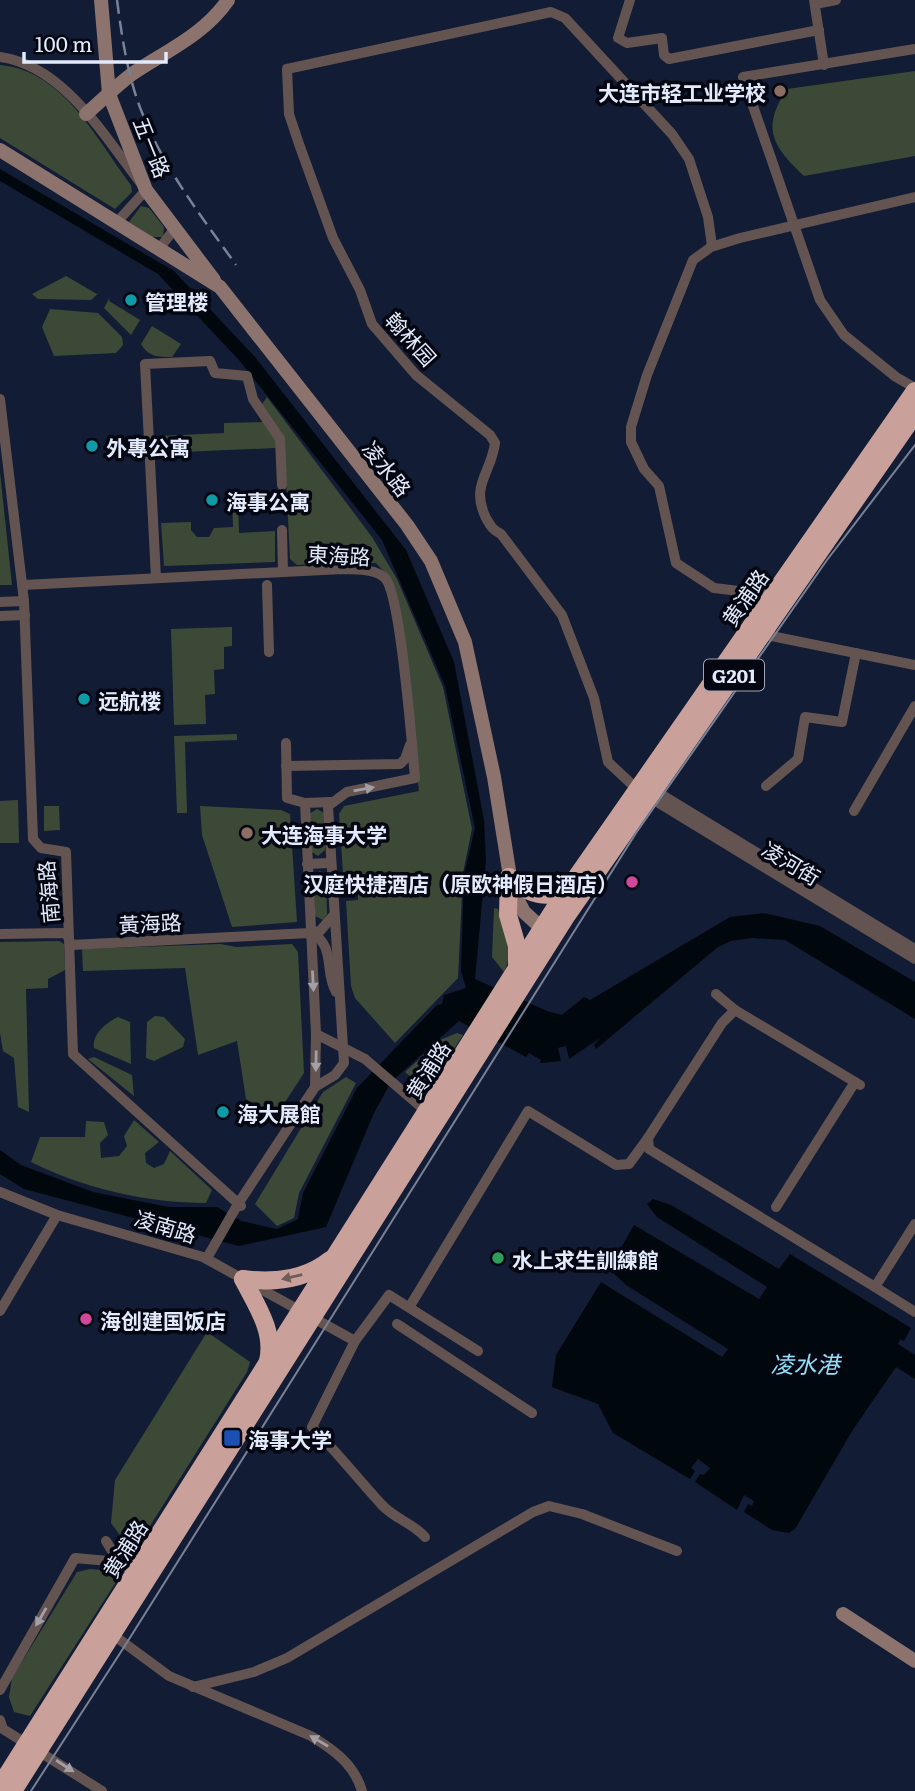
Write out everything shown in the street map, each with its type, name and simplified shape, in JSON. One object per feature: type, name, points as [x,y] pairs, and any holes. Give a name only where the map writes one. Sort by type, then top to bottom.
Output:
[{"type":"highway","name":"黄浦路","points":[[755,632],[773,595],[915,389]]},
{"type":"highway","name":"黄浦路","points":[[0,1786],[34,1745],[112,1634],[305,1316],[517,977],[755,632],[915,414]]},
{"type":"highway","name":"黄浦路","points":[[547,934],[571,886],[647,792]]},
{"type":"highway","points":[[509,877],[517,886],[536,894],[555,894],[571,886]]},
{"type":"highway","points":[[509,877],[508,915],[519,953],[517,977]]},
{"type":"highway","name":"黄浦路","points":[[13,1791],[34,1745],[135,1573],[267,1364],[305,1316],[336,1256],[427,1112],[480,1039]]},
{"type":"highway","points":[[243,1279],[261,1282],[298,1277],[336,1256]]},
{"type":"highway","points":[[243,1279],[268,1330],[270,1350],[267,1364]]},
{"type":"main road","name":"五一路","points":[[101,0],[109,94],[146,190],[220,287]]},
{"type":"main road","points":[[86,114],[131,75],[184,42],[208,23],[228,0]]},
{"type":"main road","name":"凌水路","points":[[0,150],[220,287],[407,525],[436,572],[465,642],[495,777],[509,877],[516,901],[547,934]]},
{"type":"main road","points":[[843,1615],[915,1661]]},
{"type":"street","points":[[630,0],[618,38],[627,43],[662,38],[664,55],[669,59],[819,30]]},
{"type":"street","points":[[824,65],[815,2],[836,0]]},
{"type":"street","name":"翰林园","points":[[647,792],[608,762],[594,698],[562,615],[501,534],[492,529],[481,507],[480,482],[495,443],[490,435],[416,375],[372,324],[360,290],[333,238],[289,114],[287,69],[551,12],[565,18],[672,134],[690,159],[700,186],[712,246]]},
{"type":"street","points":[[915,49],[743,77],[791,224],[820,300],[844,335],[915,389]]},
{"type":"street","points":[[0,57],[30,63],[57,80],[146,190],[117,222]]},
{"type":"street","points":[[773,595],[715,588],[676,563],[659,486],[644,470],[631,442],[635,408],[693,260],[712,246],[791,224],[915,197]]},
{"type":"street","points":[[159,249],[175,228]]},
{"type":"street","points":[[156,578],[145,364],[210,361],[215,373],[247,376],[253,399],[280,439],[282,485]]},
{"type":"street","name":"南海路","points":[[0,399],[23,585],[33,839],[41,848],[66,852],[73,1054],[238,1208]]},
{"type":"street","points":[[282,530],[283,572]]},
{"type":"street","name":"東海路","points":[[23,585],[352,569],[371,570],[385,578],[391,590],[399,636],[415,778],[347,792],[331,802]]},
{"type":"street","points":[[267,585],[269,652]]},
{"type":"street","points":[[0,602],[24,601]]},
{"type":"street","points":[[0,616],[25,615]]},
{"type":"street","points":[[755,632],[915,666]]},
{"type":"street","points":[[766,786],[798,759],[805,717],[842,722],[856,653]]},
{"type":"street","points":[[854,811],[915,706]]},
{"type":"street","points":[[286,766],[400,764],[410,749],[411,738]]},
{"type":"street","points":[[286,743],[287,798],[304,803],[331,802]]},
{"type":"street","name":"凌河街","points":[[647,792],[915,949]]},
{"type":"street","name":"凌河街","points":[[647,792],[915,959]]},
{"type":"street","points":[[207,1258],[315,1087],[335,1075],[344,1063],[332,917],[328,806],[331,802]]},
{"type":"street","points":[[304,803],[316,1034],[315,1087]]},
{"type":"street","points":[[307,864],[330,863]]},
{"type":"street","points":[[310,933],[320,931],[332,917]]},
{"type":"street","name":"黃海路","points":[[0,934],[63,933],[67,934],[71,945],[310,933]]},
{"type":"street","points":[[310,933],[322,939],[326,946],[332,985],[340,999]]},
{"type":"street","points":[[716,994],[735,1010],[857,1083],[776,1207]]},
{"type":"street","points":[[410,1306],[528,1111],[616,1165],[629,1164],[722,1023],[735,1010]]},
{"type":"street","points":[[316,1034],[342,1046],[375,1068],[427,1112]]},
{"type":"street","points":[[648,1138],[649,1149],[915,1312]]},
{"type":"street","name":"凌南路","points":[[0,1192],[57,1215],[207,1258],[305,1316],[355,1341]]},
{"type":"street","points":[[0,1311],[57,1215]]},
{"type":"street","points":[[875,1287],[915,1224]]},
{"type":"street","points":[[425,1537],[417,1527],[388,1511],[312,1427],[355,1341],[389,1295],[478,1351]]},
{"type":"street","points":[[397,1324],[532,1413]]},
{"type":"street","points":[[193,1687],[254,1672],[287,1658],[533,1512],[548,1506],[582,1514],[677,1551]]},
{"type":"street","points":[[106,1541],[119,1562],[135,1573]]},
{"type":"street","points":[[0,1690],[75,1558],[119,1562]]},
{"type":"street","points":[[112,1634],[169,1676],[311,1736],[332,1749],[349,1763],[362,1791]]},
{"type":"street","points":[[0,1720],[3,1729],[34,1745],[102,1791]]},
{"type":"green space","points":[[0,65],[22,70],[42,80],[60,93],[76,110],[131,185],[132,192],[115,209],[0,138]]},
{"type":"green space","points":[[915,71],[915,156],[804,176],[778,146],[774,136],[774,115],[787,89]]},
{"type":"green space","points":[[141,206],[149,208],[164,227],[163,237],[152,237],[129,222]]},
{"type":"green space","points":[[66,276],[97,294],[101,291],[91,300],[38,299],[32,294]]},
{"type":"green space","points":[[110,297],[109,301],[140,320],[131,335],[104,308]]},
{"type":"green space","points":[[50,309],[98,313],[122,337],[123,345],[116,353],[54,356],[42,327]]},
{"type":"green space","points":[[152,326],[181,344],[172,357],[150,354],[141,344]]},
{"type":"green space","points":[[267,397],[372,537],[397,579],[443,687],[472,829],[463,873],[458,978],[395,1043],[355,998],[351,986],[346,901],[358,900],[358,888],[344,888],[339,814],[344,806],[419,791],[402,642],[383,571],[376,563],[297,565],[290,559],[284,439],[262,404]]},
{"type":"green space","points":[[266,422],[275,436],[276,448],[160,453],[159,436],[224,433],[224,423]]},
{"type":"green space","points":[[0,472],[12,585],[0,585]]},
{"type":"green space","points":[[232,500],[238,500],[239,533],[275,531],[275,562],[164,566],[161,523],[191,522],[191,530],[197,537],[209,537],[214,528],[233,527]]},
{"type":"green space","points":[[232,627],[232,646],[224,647],[224,669],[214,670],[215,694],[205,695],[206,724],[174,725],[171,629]]},
{"type":"green space","points":[[237,734],[237,740],[185,742],[187,813],[177,813],[174,736]]},
{"type":"green space","points":[[18,800],[19,843],[0,843],[0,801]]},
{"type":"green space","points":[[44,806],[59,806],[60,830],[44,831]]},
{"type":"green space","points":[[200,806],[281,810],[290,814],[297,922],[232,927],[202,835]]},
{"type":"green space","points":[[317,809],[324,813],[325,850],[318,856],[312,852],[309,814]]},
{"type":"green space","points":[[320,871],[326,875],[327,914],[323,920],[315,916],[313,876]]},
{"type":"green space","points":[[494,908],[498,909],[509,949],[504,972],[492,957]]},
{"type":"green space","points":[[59,941],[64,944],[65,970],[48,979],[48,988],[26,989],[29,1112],[18,1107],[14,1058],[3,1051],[0,1033],[0,942]]},
{"type":"green space","points":[[220,944],[237,947],[292,944],[298,952],[304,1073],[274,1119],[246,1099],[237,1041],[198,1055],[185,968],[83,971],[82,949]]},
{"type":"green space","points":[[155,1016],[164,1017],[185,1039],[183,1047],[154,1061],[146,1058],[147,1022]]},
{"type":"green space","points":[[118,1017],[130,1022],[131,1064],[94,1048],[97,1034]]},
{"type":"green space","points":[[457,1033],[463,1035],[427,1091],[405,1072],[440,1040]]},
{"type":"green space","points":[[94,1057],[132,1075],[134,1096],[88,1059]]},
{"type":"green space","points":[[346,1077],[356,1083],[299,1193],[294,1218],[277,1226],[255,1204],[323,1092]]},
{"type":"green space","points":[[134,1120],[159,1142],[145,1153],[146,1163],[154,1168],[164,1164],[170,1151],[212,1190],[206,1203],[161,1200],[116,1192],[72,1179],[31,1162],[40,1137],[85,1137],[86,1121],[104,1122],[108,1135],[100,1143],[101,1158],[119,1156],[127,1146],[124,1136]]},
{"type":"green space","points":[[207,1332],[250,1362],[247,1372],[138,1545],[128,1546],[111,1523],[115,1480]]},
{"type":"green space","points":[[90,1569],[109,1572],[116,1582],[30,1716],[14,1712],[9,1697],[12,1678],[77,1572]]},
{"type":"water","points":[[0,169],[174,271],[255,357],[406,550],[454,662],[484,820],[486,860],[475,979],[562,1015],[584,997],[590,1000],[730,917],[764,913],[820,926],[915,982],[915,1019],[785,940],[752,938],[731,941],[718,947],[596,1049],[594,1045],[600,1038],[569,1059],[566,1046],[558,1048],[561,1061],[540,1063],[541,1060],[529,1053],[526,1057],[459,1021],[391,1082],[374,1113],[326,1227],[239,1246],[24,1189],[0,1174],[0,1150],[21,1165],[93,1192],[169,1207],[217,1207],[241,1221],[277,1229],[298,1219],[303,1193],[357,1088],[437,1005],[442,1004],[444,995],[466,988],[461,971],[464,875],[475,828],[445,686],[382,540],[239,360],[158,274],[0,181]]},
{"type":"water","name":"凌水港","points":[[653,1199],[671,1205],[779,1269],[790,1254],[911,1328],[904,1341],[900,1339],[898,1344],[915,1355],[915,1379],[896,1367],[852,1431],[795,1529],[789,1533],[772,1530],[744,1512],[748,1504],[752,1506],[754,1501],[744,1495],[737,1510],[695,1482],[700,1474],[704,1475],[710,1468],[698,1459],[691,1468],[695,1471],[690,1479],[613,1433],[598,1404],[552,1387],[556,1355],[601,1282],[722,1357],[728,1349],[626,1285],[609,1269],[634,1225],[759,1299],[767,1287],[657,1217],[647,1204]]},
{"type":"tram line","points":[[31,1791],[636,833],[827,560],[915,445]]},
{"type":"railway","points":[[117,0],[130,73],[152,135],[185,193],[236,265]]},
{"type":"place","name":"大连市轻工业学校","points":[[780,91]]},
{"type":"place","name":"管理楼","points":[[131,300]]},
{"type":"place","name":"外專公寓","points":[[92,446]]},
{"type":"place","name":"海事公寓","points":[[212,500]]},
{"type":"place","name":"远航楼","points":[[84,699]]},
{"type":"place","name":"大连海事大学","points":[[247,833]]},
{"type":"place","name":"汉庭快捷酒店（原欧神假日酒店）","points":[[632,882]]},
{"type":"place","name":"海大展館","points":[[223,1112]]},
{"type":"place","name":"水上求生訓練館","points":[[498,1258]]},
{"type":"place","name":"海创建国饭店","points":[[86,1319]]},
{"type":"place","name":"海事大学","points":[[232,1438]]}]
